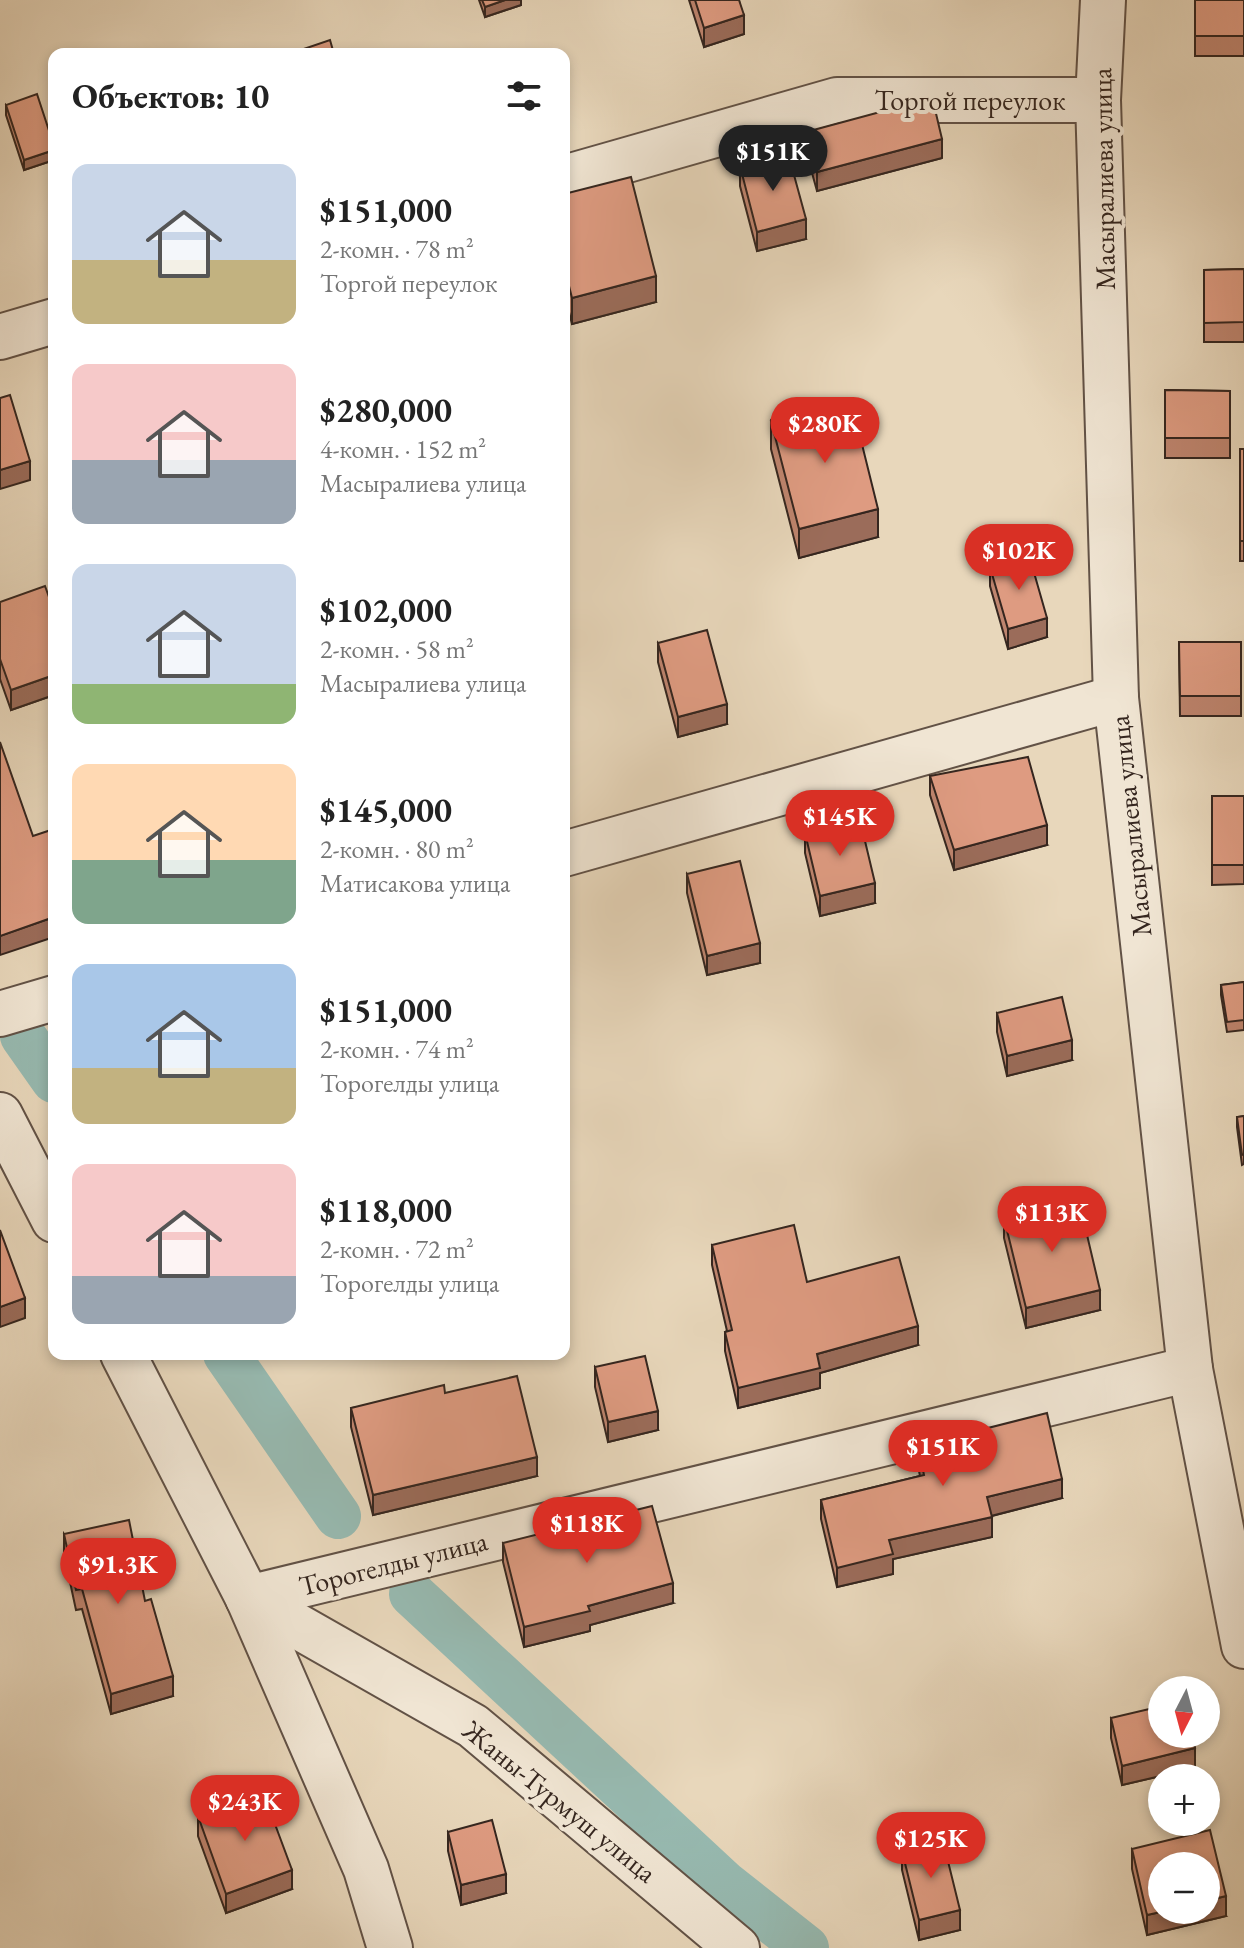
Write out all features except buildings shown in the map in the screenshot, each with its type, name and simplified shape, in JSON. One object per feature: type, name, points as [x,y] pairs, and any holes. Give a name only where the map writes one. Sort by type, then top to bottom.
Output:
[{"type":"street","name":"Масыралиева улица","points":[[1103,0],[1098,100],[1116,698],[1190,1369],[1244,1646]]},
{"type":"street","name":"Торгой переулок","points":[[570,176],[837,100],[1098,100]]},
{"type":"street","points":[[0,337],[48,323]]},
{"type":"street","points":[[570,852],[1116,698]]},
{"type":"street","points":[[0,1014],[48,1000]]},
{"type":"street","points":[[0,1115],[48,1208]]},
{"type":"street","points":[[126,1360],[248,1598],[366,1869],[390,1948]]},
{"type":"street","name":"Торогелды улица","points":[[248,1598],[1190,1369]]},
{"type":"street","name":"Жаны-Турмуш улица","points":[[248,1598],[473,1726],[737,1948]]},
{"type":"waterway","points":[[23,1036],[48,1071]]},
{"type":"waterway","points":[[230,1360],[338,1516]]},
{"type":"waterway","points":[[412,1594],[725,1884],[806,1948]]}]
